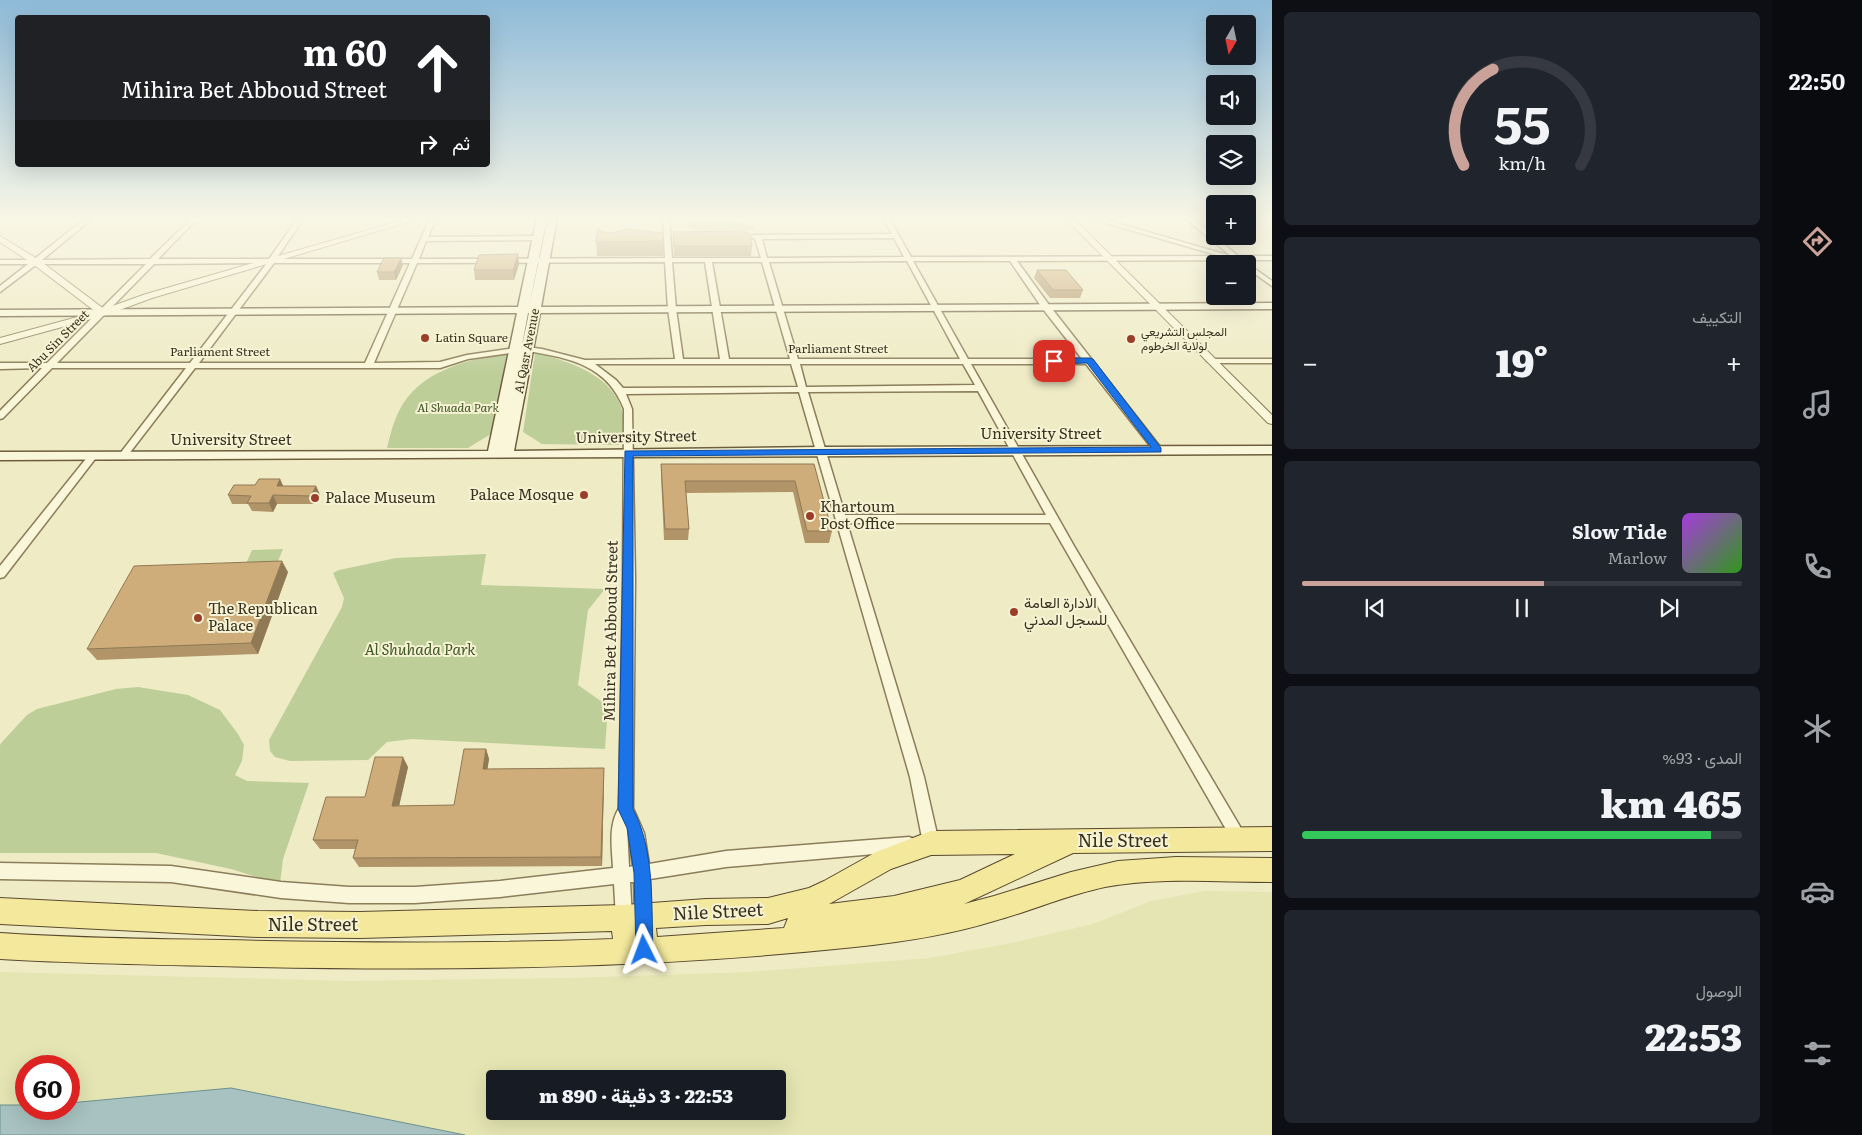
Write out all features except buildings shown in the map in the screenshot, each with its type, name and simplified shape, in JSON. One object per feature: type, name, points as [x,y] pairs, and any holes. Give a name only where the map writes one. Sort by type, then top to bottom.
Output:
[{"type":"main road","name":"Al Qasr Avenue","points":[[521,350],[522,310],[535,271]]},
{"type":"main road","name":"Al Qasr Avenue","points":[[500,455],[521,350],[534,310],[537,271]]},
{"type":"main road","points":[[0,313],[1272,306]]},
{"type":"main road","name":"University Street","points":[[0,456],[1272,450]]},
{"type":"main road","name":"Nile Street","points":[[0,911],[276,924],[360,925],[768,911],[791,906],[833,890],[884,860],[931,843],[1272,839]]},
{"type":"main road","points":[[795,941],[794,932],[798,924],[804,920],[894,909],[964,892],[1026,861],[1075,841]]},
{"type":"main road","name":"Nile Street","points":[[0,946],[126,952],[354,956],[474,956],[636,951],[795,941],[941,922],[996,908],[1065,885],[1116,873],[1175,870],[1272,870]]},
{"type":"main road","points":[[633,917],[636,951]]},
{"type":"street","points":[[0,290],[24,271]]},
{"type":"street","points":[[48,271],[102,313]]},
{"type":"street","name":"Abu Sin Street","points":[[0,416],[144,271]]},
{"type":"street","points":[[0,341],[102,313],[149,296],[236,271]]},
{"type":"street","points":[[122,456],[263,271]]},
{"type":"street","points":[[369,364],[410,271]]},
{"type":"street","points":[[670,271],[672,309],[679,362]]},
{"type":"street","points":[[710,271],[725,362]]},
{"type":"street","points":[[0,871],[171,874],[281,890],[349,895],[415,895],[642,873],[726,859],[931,843],[917,777],[804,389],[767,271]]},
{"type":"street","points":[[915,271],[1014,450],[1240,840]]},
{"type":"street","points":[[1021,271],[1046,307],[1158,450]]},
{"type":"street","points":[[1125,271],[1222,361],[1272,411]]},
{"type":"street","points":[[1256,272],[1272,284]]},
{"type":"street","points":[[1162,307],[1211,360],[1272,421]]},
{"type":"street","name":"Parliament Street","points":[[0,366],[193,364],[440,365],[467,357],[521,350],[554,353],[586,362],[1090,361]]},
{"type":"street","points":[[1211,360],[1272,361]]},
{"type":"street","points":[[586,362],[609,378],[620,391],[980,388]]},
{"type":"street","name":"Mihira Bet Abboud Street","points":[[620,391],[628,409],[626,809]]},
{"type":"street","points":[[0,574],[92,457]]},
{"type":"street","points":[[842,519],[1053,518]]},
{"type":"street","points":[[626,809],[634,827],[642,873],[633,917]]},
{"type":"street","points":[[626,809],[621,818],[619,830],[621,875],[633,917]]},
{"type":"green space","name":"Al Shuada Park","points":[[512,353],[494,432],[468,448],[387,448],[399,411],[419,385],[448,368],[480,358]]},
{"type":"green space","name":"Al Shuada Park","points":[[535,353],[579,367],[606,384],[616,396],[622,410],[624,428],[619,445],[542,444],[523,432]]},
{"type":"green space","points":[[283,549],[278,561],[246,564],[252,550]]},
{"type":"green space","name":"Al Shuhada Park","points":[[486,554],[481,585],[605,589],[588,610],[578,685],[608,706],[605,749],[412,739],[387,742],[368,760],[290,761],[275,757],[270,751],[269,740],[342,607],[344,598],[333,573],[339,570],[396,558]]},
{"type":"green space","points":[[138,687],[188,695],[220,710],[244,745],[242,761],[235,775],[247,781],[309,783],[283,859],[280,884],[231,869],[156,853],[0,853],[0,745],[2,742],[27,715],[37,709],[116,689]]},
{"type":"green space","points":[[1204,891],[1272,892],[1272,1135],[0,1135],[0,972],[348,981],[571,978],[749,972],[930,958],[1012,943],[1093,924],[1151,901]]},
{"type":"water","points":[[231,1088],[465,1135],[0,1135],[0,1105],[15,1105],[15,1120],[80,1120],[80,1102]]},
{"type":"place","name":"Latin Square","points":[[425,338]]},
{"type":"place","name":"المجلس التشريعي لولاية الخرطوم","points":[[1131,339]]},
{"type":"place","name":"Palace Mosque","points":[[584,495]]},
{"type":"place","name":"Palace Museum","points":[[315,498]]},
{"type":"place","name":"Khartoum Post Office","points":[[810,516]]},
{"type":"place","name":"الادارة العامة للسجل المدني","points":[[1014,612]]},
{"type":"place","name":"The Republican Palace","points":[[198,618]]},
{"type":"route","points":[[644,950],[642,873],[634,827],[626,809],[626,690],[629,578],[628,453],[1158,450],[1090,361],[1054,361]]}]
